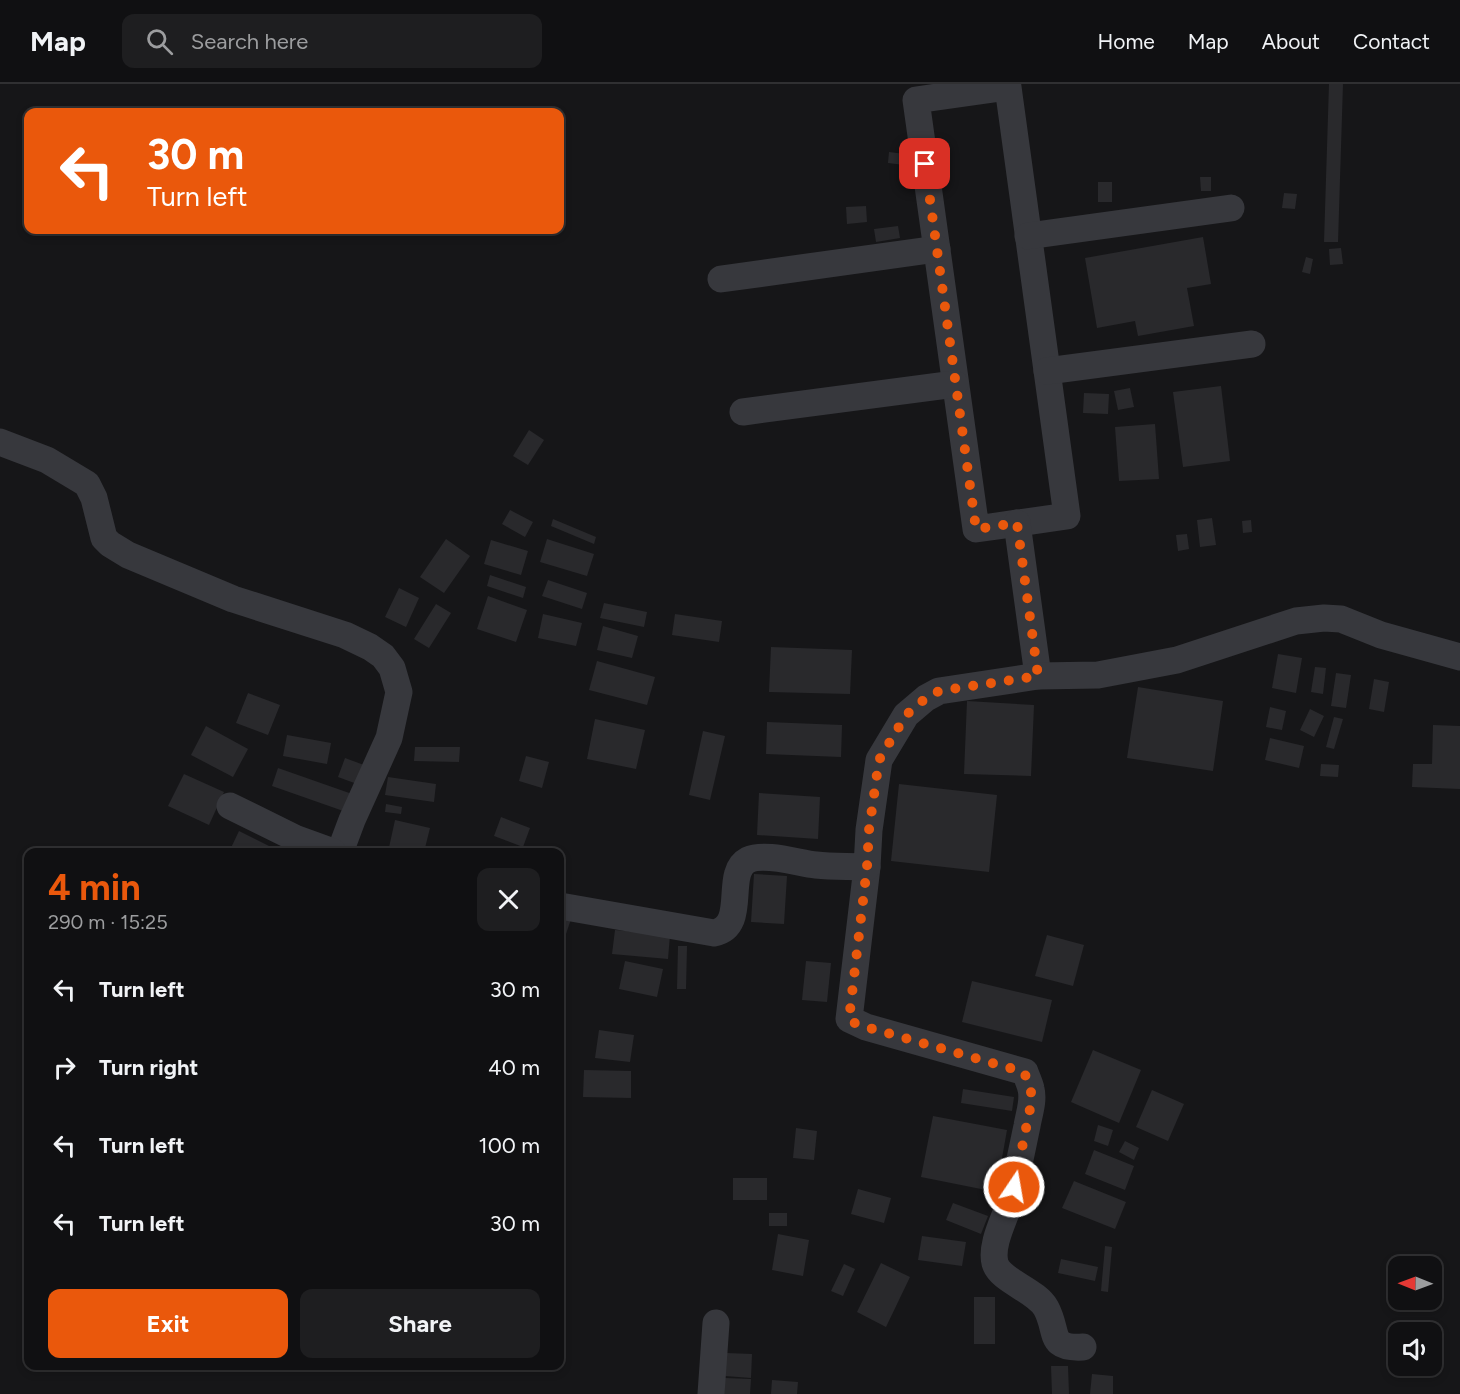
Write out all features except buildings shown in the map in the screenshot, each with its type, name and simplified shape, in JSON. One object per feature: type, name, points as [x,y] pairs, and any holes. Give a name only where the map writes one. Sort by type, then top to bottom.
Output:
[{"type":"street","points":[[1008,87],[1067,516],[976,529],[937,249],[916,100],[1008,87]]},
{"type":"street","points":[[1028,236],[1231,208]]},
{"type":"street","points":[[721,279],[937,249]]},
{"type":"street","points":[[1047,371],[1252,344]]},
{"type":"street","points":[[743,412],[956,384]]},
{"type":"street","points":[[0,442],[47,460],[87,484],[94,498],[104,538],[128,555],[233,599],[345,635],[383,656],[392,668],[399,692],[390,738],[342,848]]},
{"type":"street","points":[[1017,523],[1038,676]]},
{"type":"street","points":[[1083,1347],[1068,1347],[1060,1344],[1055,1339],[1054,1327],[1043,1303],[998,1271],[994,1262],[996,1241],[1014,1187],[1031,1104],[1031,1089],[1024,1072],[866,1027],[849,1019],[867,867],[869,830],[879,760],[906,715],[926,698],[939,691],[1038,676],[1098,675],[1177,660],[1296,621],[1341,619],[1381,635],[1460,657]]},
{"type":"street","points":[[230,806],[323,848]]},
{"type":"street","points":[[564,907],[714,933],[725,929],[731,923],[738,875],[746,861],[750,859],[758,857],[793,860],[815,865],[867,867]]},
{"type":"street","points":[[711,1394],[716,1323]]},
{"type":"route","points":[[925,164],[976,529],[1017,523],[1038,676],[939,691],[926,698],[906,715],[891,738],[879,760],[869,830],[867,867],[849,1019],[866,1027],[1024,1072],[1031,1089],[1031,1104],[1014,1187]]}]
